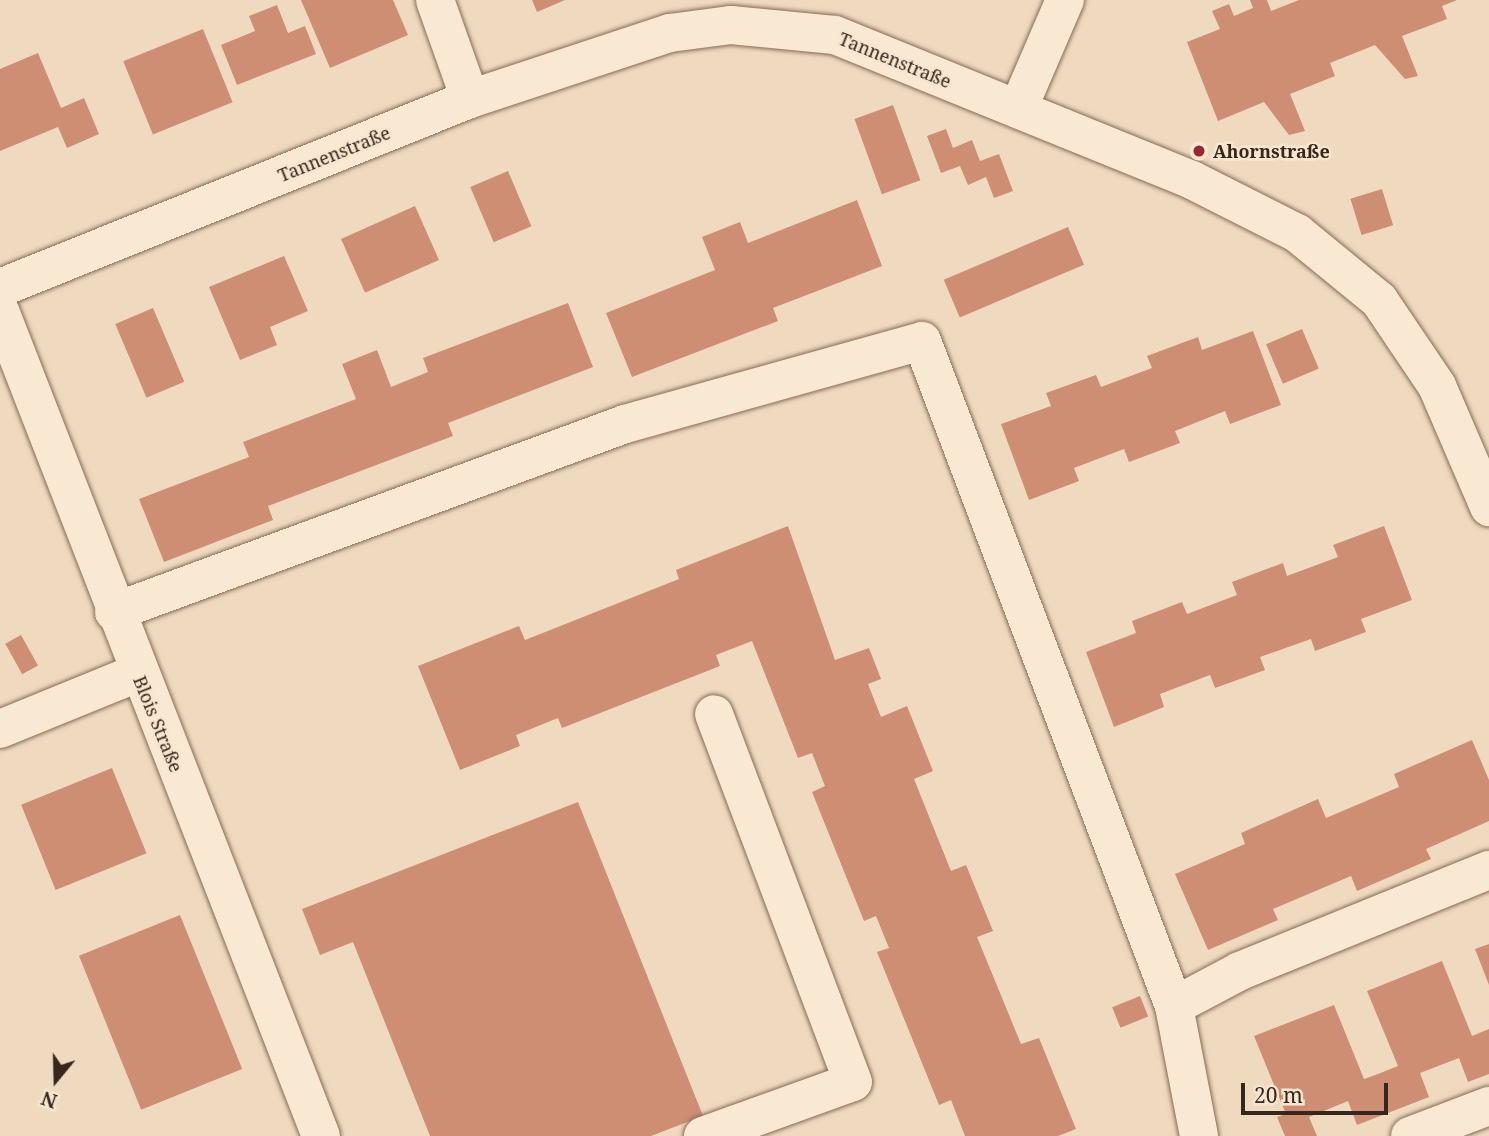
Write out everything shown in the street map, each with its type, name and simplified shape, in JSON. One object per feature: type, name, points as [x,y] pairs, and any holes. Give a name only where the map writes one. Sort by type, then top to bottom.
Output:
[{"type":"street","points":[[435,0],[470,99]]},
{"type":"street","points":[[1018,109],[1065,0]]},
{"type":"street","name":"Tannenstraße","points":[[0,288],[470,99],[670,33],[731,25],[835,35],[1192,180],[1297,233],[1379,300],[1437,386],[1489,507]]},
{"type":"street","name":"Blois Straße","points":[[0,311],[137,673],[321,1136]]},
{"type":"street","points":[[114,612],[625,424],[922,341],[1174,1006],[1199,1136]]},
{"type":"street","points":[[0,729],[137,673]]},
{"type":"street","points":[[703,1136],[853,1082],[714,714]]},
{"type":"street","points":[[1174,1006],[1240,971],[1489,870]]},
{"type":"street","points":[[1410,1136],[1489,1106]]},
{"type":"building","points":[[301,0],[393,0],[408,35],[330,68]]},
{"type":"building","points":[[532,0],[565,0],[537,12]]},
{"type":"building","points":[[1250,0],[1267,0],[1271,11],[1299,0],[1457,0],[1442,6],[1447,19],[1402,36],[1418,76],[1405,79],[1375,45],[1330,63],[1335,76],[1290,94],[1305,131],[1289,135],[1264,102],[1218,121],[1187,42],[1220,29],[1212,11],[1229,4],[1234,16],[1253,8]]},
{"type":"building","points":[[277,5],[288,33],[305,26],[316,54],[237,85],[221,45],[255,31],[249,16]]},
{"type":"building","points":[[203,29],[233,102],[153,134],[123,61]]},
{"type":"building","points":[[38,53],[61,108],[84,98],[99,134],[67,148],[58,127],[0,151],[0,69]]},
{"type":"building","points":[[893,105],[920,180],[882,194],[854,119]]},
{"type":"building","points":[[946,129],[953,148],[972,140],[980,161],[999,154],[1013,191],[994,198],[986,177],[968,185],[960,166],[941,173],[927,136]]},
{"type":"building","points":[[508,171],[531,226],[494,242],[470,187]]},
{"type":"building","points":[[1382,189],[1393,225],[1362,235],[1350,199]]},
{"type":"building","points":[[857,200],[882,266],[773,308],[778,321],[632,377],[606,313],[715,270],[702,237],[740,222],[748,243]]},
{"type":"building","points":[[415,206],[439,260],[365,293],[341,239]]},
{"type":"building","points":[[1068,227],[1084,265],[960,317],[944,280]]},
{"type":"building","points":[[284,256],[308,311],[270,327],[277,345],[240,360],[209,287]]},
{"type":"building","points":[[568,303],[593,367],[448,423],[453,436],[268,506],[273,520],[164,562],[139,499],[249,457],[243,442],[356,399],[342,364],[377,350],[391,387],[428,372],[423,358]]},
{"type":"building","points":[[153,308],[184,382],[147,398],[115,324]]},
{"type":"building","points":[[1302,329],[1319,369],[1283,384],[1266,344]]},
{"type":"building","points":[[1253,331],[1281,405],[1230,424],[1225,411],[1175,431],[1180,443],[1129,462],[1124,449],[1074,468],[1079,481],[1029,500],[1001,424],[1051,406],[1046,393],[1096,375],[1101,387],[1152,368],[1147,356],[1198,337],[1202,350]]},
{"type":"building","points":[[788,526],[835,660],[869,648],[881,679],[868,684],[881,717],[907,706],[933,771],[914,779],[951,871],[966,865],[993,931],[977,937],[1021,1044],[1039,1038],[1076,1129],[1058,1136],[965,1136],[951,1100],[939,1105],[877,952],[889,948],[876,916],[864,921],[812,792],[825,786],[812,753],[798,758],[752,641],[716,655],[720,666],[562,728],[558,718],[516,735],[520,746],[460,770],[418,666],[519,626],[525,640],[679,579],[676,570]]},
{"type":"building","points":[[1384,526],[1412,600],[1361,619],[1366,632],[1315,651],[1311,639],[1260,657],[1265,670],[1215,688],[1210,675],[1160,694],[1164,707],[1114,727],[1086,652],[1136,633],[1132,621],[1182,602],[1187,614],[1237,595],[1232,582],[1283,563],[1287,576],[1338,557],[1333,545]]},
{"type":"building","points":[[21,635],[38,666],[22,674],[5,644]]},
{"type":"building","points":[[1472,740],[1489,780],[1489,821],[1426,849],[1431,859],[1357,891],[1351,876],[1273,909],[1278,920],[1208,950],[1175,874],[1245,844],[1241,833],[1318,799],[1326,818],[1399,787],[1394,774]]},
{"type":"building","points":[[112,768],[146,853],[56,890],[21,805]]},
{"type":"building","points":[[578,802],[703,1116],[651,1136],[430,1136],[353,942],[320,955],[302,909]]},
{"type":"building","points":[[180,915],[242,1069],[141,1110],[79,956]]},
{"type":"building","points":[[1489,944],[1489,985],[1475,949]]},
{"type":"building","points":[[1442,961],[1472,1036],[1489,1029],[1489,1074],[1468,1082],[1459,1058],[1420,1073],[1429,1097],[1357,1125],[1348,1101],[1309,1117],[1317,1136],[1285,1136],[1277,1117],[1286,1114],[1254,1036],[1334,1005],[1364,1079],[1378,1074],[1398,1066],[1367,991]]},
{"type":"building","points":[[1140,996],[1148,1016],[1120,1028],[1112,1007]]},
{"type":"place","name":"Ahornstraße","points":[[1199,151]]}]
